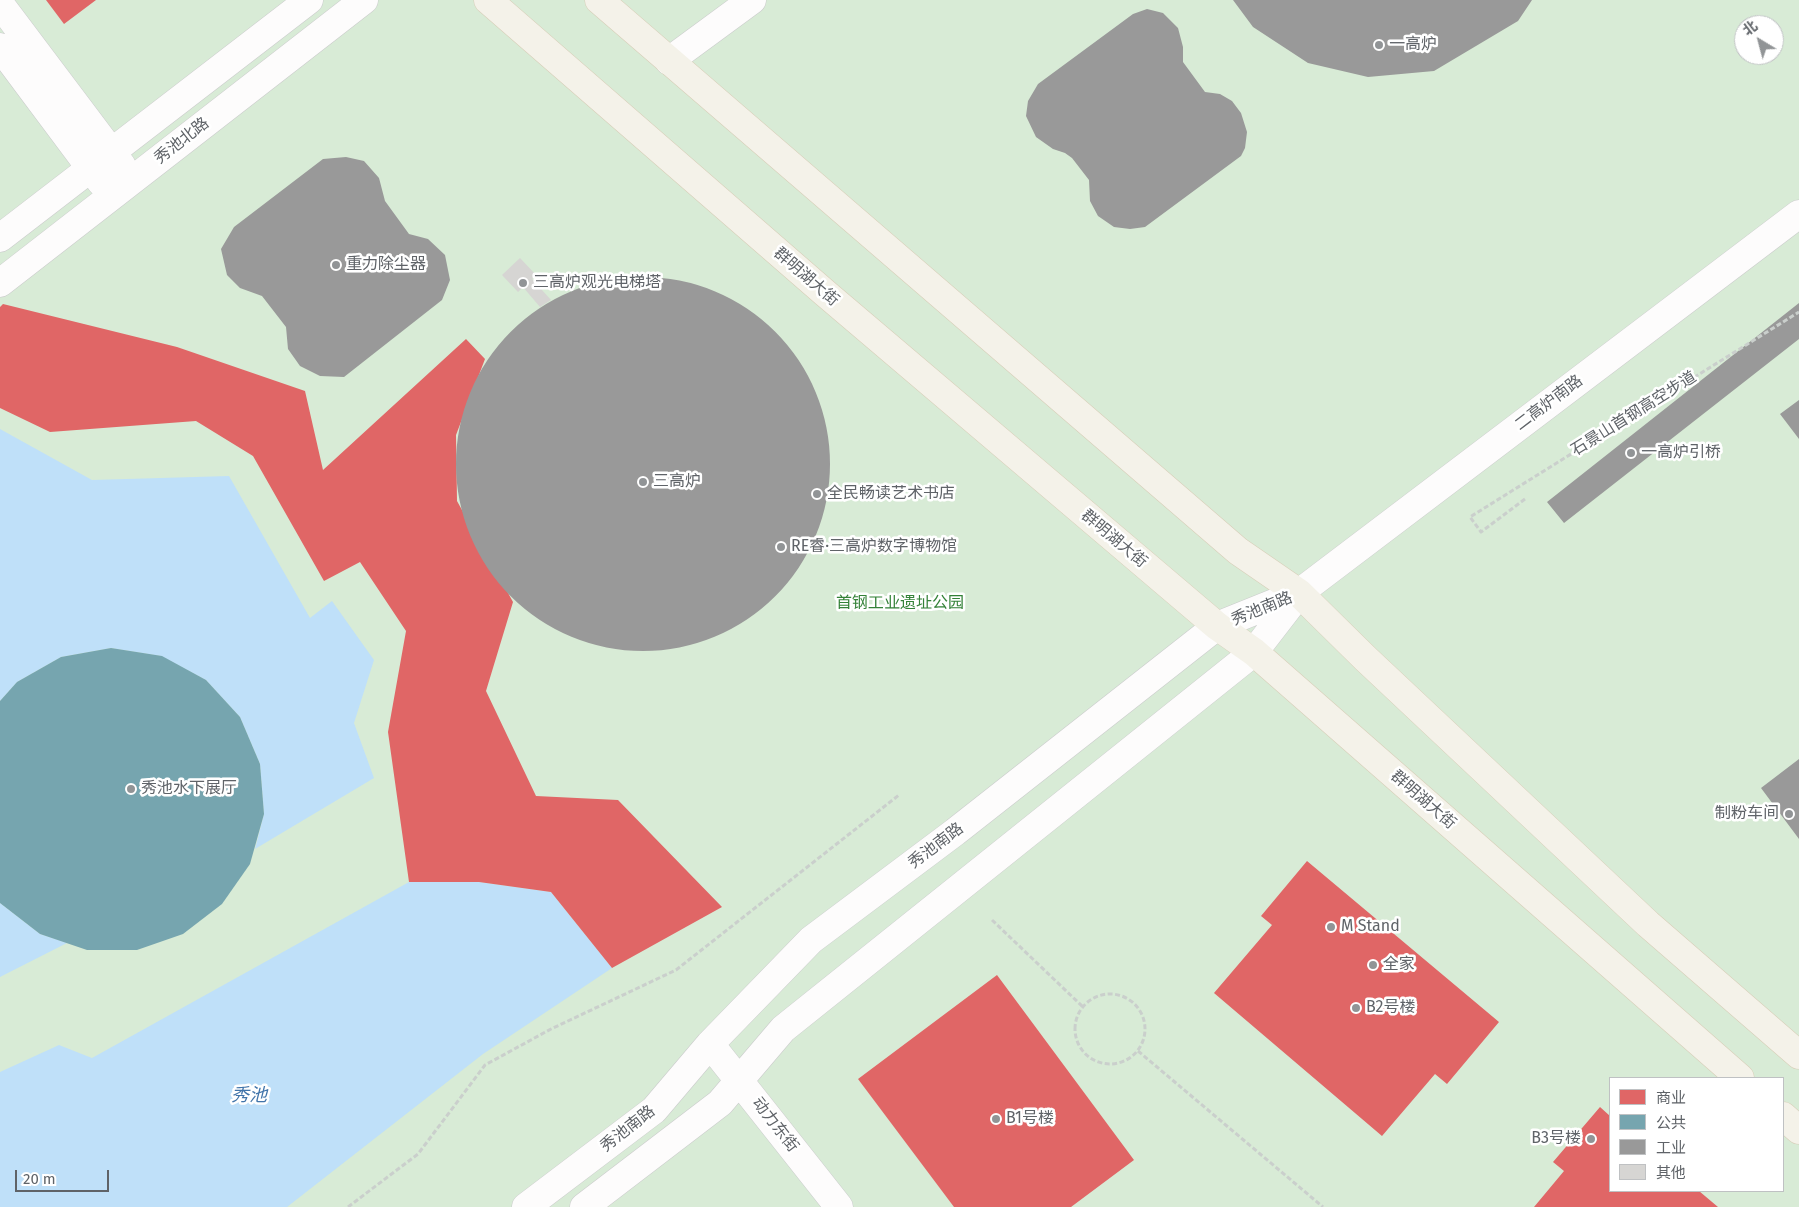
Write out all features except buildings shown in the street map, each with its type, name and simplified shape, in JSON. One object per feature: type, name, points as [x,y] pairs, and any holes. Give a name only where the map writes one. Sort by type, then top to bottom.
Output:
[{"type":"main road","name":"群明湖大街","points":[[488,0],[825,293],[1218,626],[1254,652],[1739,1077]]},
{"type":"main road","points":[[599,0],[1238,552],[1298,593],[1648,924],[1799,1055]]},
{"type":"main road","points":[[1784,1117],[1799,1130]]},
{"type":"street","points":[[0,238],[309,0]]},
{"type":"street","name":"秀池北路","points":[[0,283],[364,0]]},
{"type":"street","points":[[669,61],[752,0]]},
{"type":"street","points":[[0,4],[121,188]]},
{"type":"street","points":[[0,47],[101,160]]},
{"type":"street","name":"二高炉南路","points":[[1298,593],[1799,214]]},
{"type":"street","name":"秀池南路","points":[[526,1207],[654,1110],[710,1044],[811,940],[955,832],[1218,626],[1298,593]]},
{"type":"street","name":"秀池南路","points":[[584,1207],[720,1103],[783,1029],[1254,652],[1298,593]]},
{"type":"street","name":"动力东街","points":[[710,1044],[838,1207]]},
{"type":"path","name":"石景山首钢高空步道","points":[[1525,498],[1481,532],[1470,517],[1799,312]]},
{"type":"path","points":[[348,1207],[418,1154],[485,1065],[551,1029],[676,970],[899,796]]},
{"type":"path","points":[[992,920],[1083,1007]]},
{"type":"path","points":[[1104,994],[1117,994],[1137,1006],[1144,1017],[1146,1030],[1144,1040],[1138,1051],[1129,1059],[1118,1064],[1106,1065],[1092,1060],[1083,1052],[1077,1042],[1076,1018],[1083,1007],[1092,999],[1104,994]]},
{"type":"path","points":[[1138,1051],[1323,1207]]},
{"type":"green space","name":"首钢工业遗址公园","points":[[0,0],[1799,0],[1799,1207],[0,1207]]},
{"type":"water","points":[[0,429],[92,480],[229,476],[310,618],[332,601],[374,660],[354,723],[374,778],[255,849],[264,814],[260,764],[240,717],[206,680],[161,656],[111,648],[61,657],[17,682],[0,701]]},
{"type":"water","name":"秀池","points":[[409,882],[479,882],[551,892],[612,968],[483,1054],[287,1207],[0,1207],[0,1072],[59,1045],[92,1058]]},
{"type":"water","points":[[0,903],[40,934],[67,943],[0,977]]},
{"type":"place","name":"一高炉","points":[[1379,45]]},
{"type":"place","name":"重力除尘器","points":[[336,265]]},
{"type":"place","name":"三高炉观光电梯塔","points":[[523,283]]},
{"type":"place","name":"一高炉引桥","points":[[1631,453]]},
{"type":"place","name":"三高炉","points":[[643,482]]},
{"type":"place","name":"全民畅读艺术书店","points":[[817,494]]},
{"type":"place","name":"RE睿·三高炉数字博物馆","points":[[781,547]]},
{"type":"place","name":"秀池水下展厅","points":[[131,789]]},
{"type":"place","name":"制粉车间","points":[[1789,814]]},
{"type":"place","name":"M Stand","points":[[1331,927]]},
{"type":"place","name":"全家","points":[[1373,965]]},
{"type":"place","name":"B2号楼","points":[[1356,1008]]},
{"type":"place","name":"B1号楼","points":[[996,1119]]},
{"type":"place","name":"B3号楼","points":[[1591,1139]]}]
